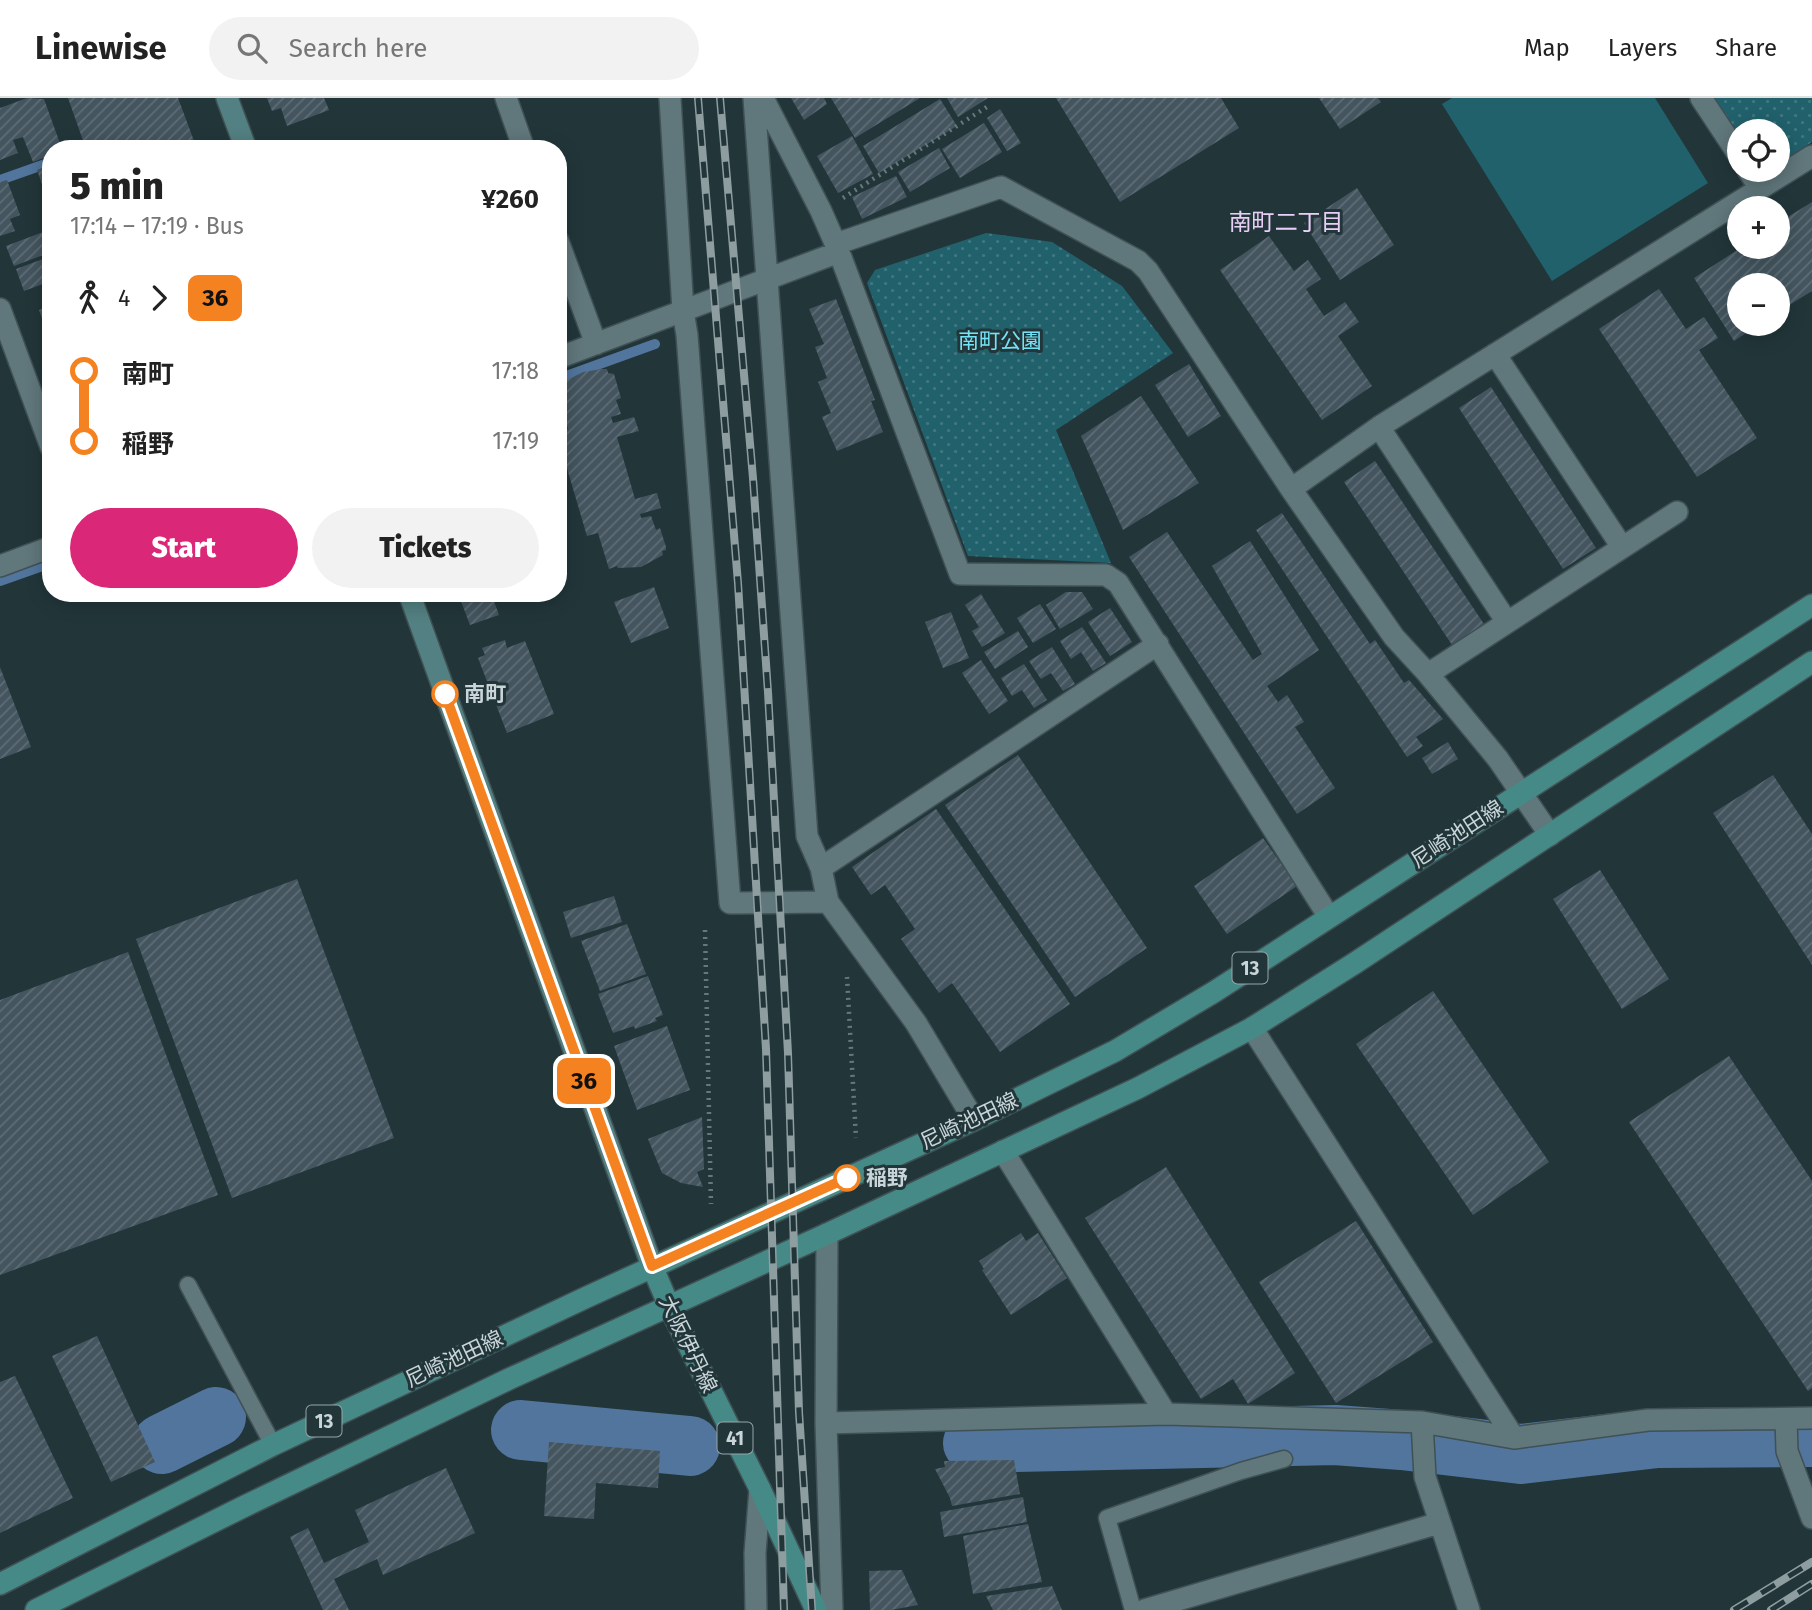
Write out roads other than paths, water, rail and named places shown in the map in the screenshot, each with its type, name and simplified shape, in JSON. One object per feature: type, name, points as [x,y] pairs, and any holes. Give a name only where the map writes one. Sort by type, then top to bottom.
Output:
[{"type":"main road","points":[[227,98],[243,140]]},
{"type":"main road","points":[[412,602],[652,1266]]},
{"type":"main road","name":"尼崎池田線","points":[[0,1584],[273,1445],[652,1266],[974,1120],[1115,1051],[1214,992],[1812,605]]},
{"type":"main road","name":"尼崎池田線","points":[[36,1610],[509,1379],[1138,1088],[1252,1028],[1812,662]]},
{"type":"main road","name":"大阪伊丹線","points":[[652,1266],[816,1610]]},
{"type":"street","points":[[506,98],[521,140]]},
{"type":"street","points":[[670,98],[682,311],[687,335],[730,903],[828,902]]},
{"type":"street","points":[[754,98],[807,836],[821,867],[828,902],[916,1023],[974,1120]]},
{"type":"street","points":[[763,98],[838,248],[960,574],[1106,575],[1118,583],[1329,917]]},
{"type":"street","points":[[1701,98],[1727,137]]},
{"type":"street","points":[[1291,489],[1378,427],[1812,156]]},
{"type":"street","points":[[1756,182],[1760,189]]},
{"type":"street","points":[[567,355],[1000,187],[1138,261],[1148,271],[1291,489],[1394,637],[1498,759],[1550,835]]},
{"type":"street","points":[[567,265],[596,344]]},
{"type":"street","points":[[0,309],[42,423]]},
{"type":"street","points":[[1495,354],[1622,547]]},
{"type":"street","points":[[1378,427],[1507,622]]},
{"type":"street","points":[[1428,674],[1677,512]]},
{"type":"street","points":[[0,566],[42,550]]},
{"type":"street","points":[[821,867],[1158,644]]},
{"type":"street","points":[[1252,1028],[1514,1438]]},
{"type":"street","points":[[1003,1151],[1166,1414]]},
{"type":"street","points":[[827,1234],[826,1423],[832,1610]]},
{"type":"street","points":[[826,1423],[1166,1414],[1422,1422],[1514,1438],[1648,1420],[1812,1418]]},
{"type":"street","points":[[1786,1419],[1787,1451],[1812,1518]]},
{"type":"street","points":[[1422,1422],[1425,1477],[1469,1610]]},
{"type":"street","points":[[756,1610],[755,1553],[760,1489]]},
{"type":"street","points":[[1144,1610],[1440,1523]]},
{"type":"lane","points":[[188,1285],[273,1445]]},
{"type":"lane","points":[[1133,1610],[1107,1518],[1241,1471],[1284,1459]]},
{"type":"waterway","points":[[0,180],[42,165]]},
{"type":"waterway","points":[[567,376],[655,344]]},
{"type":"waterway","points":[[0,581],[42,566]]},
{"type":"waterway","points":[[162,1444],[216,1417]]},
{"type":"waterway","points":[[521,1430],[690,1446]]},
{"type":"waterway","points":[[973,1443],[1335,1435],[1521,1454],[1657,1438],[1812,1437]]},
{"type":"railway","points":[[698,98],[738,583],[766,1049],[784,1610]]},
{"type":"railway","points":[[720,98],[753,478],[768,692],[788,1053],[799,1412],[812,1610]]},
{"type":"railway","points":[[1734,1610],[1812,1562]]},
{"type":"railway","points":[[1771,1610],[1812,1584]]},
{"type":"place","name":"南町","points":[[445,694]]},
{"type":"place","name":"稲野","points":[[847,1178]]},
{"type":"district","name":"南町二丁目","points":[[1286,222]]},
{"type":"park label","name":"南町公園","points":[[1000,341]]}]
